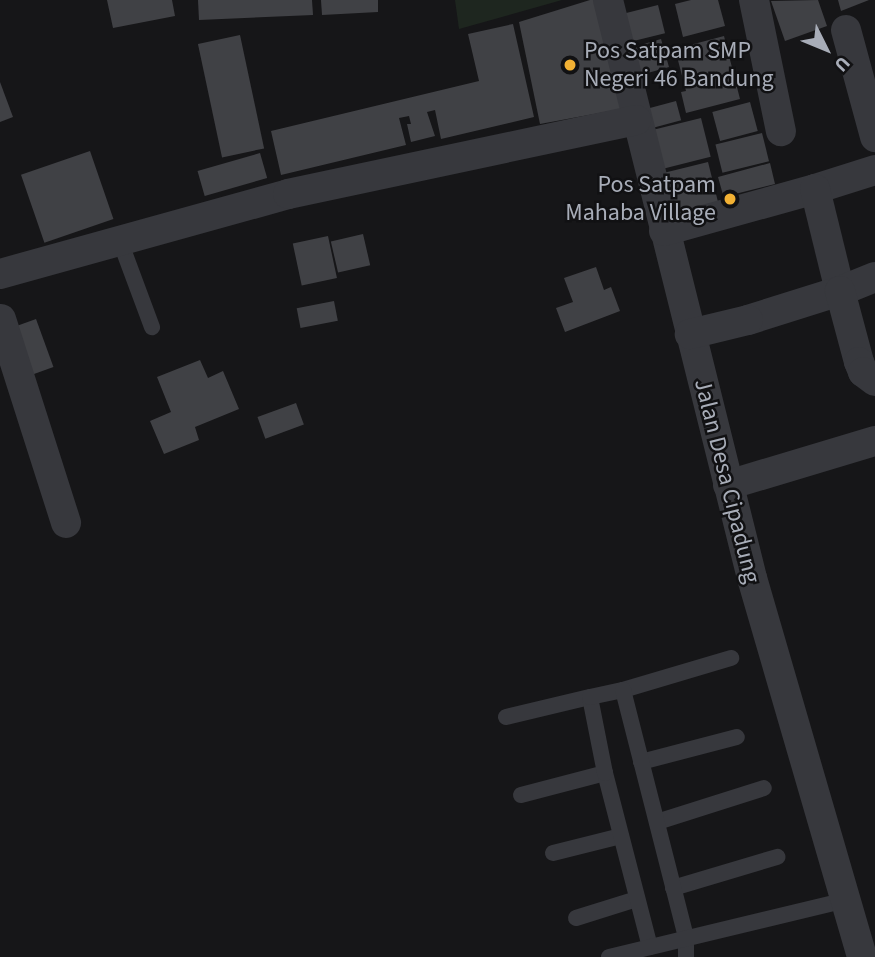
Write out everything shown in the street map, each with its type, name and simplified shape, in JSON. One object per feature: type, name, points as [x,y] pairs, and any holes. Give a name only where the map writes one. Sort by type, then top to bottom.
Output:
[{"type":"street","name":"Jalan Desa Cipadung","points":[[608,0],[635,120],[763,618],[862,957]]},
{"type":"street","points":[[754,0],[781,131]]},
{"type":"street","points":[[846,30],[875,137]]},
{"type":"street","points":[[66,523],[0,320],[7,305],[0,276],[288,194],[635,120]]},
{"type":"street","points":[[664,231],[875,170]]},
{"type":"street","points":[[815,189],[859,362],[863,372],[875,381]]},
{"type":"street","points":[[690,334],[748,320],[875,277]]},
{"type":"street","points":[[728,485],[875,441]]},
{"type":"lane","points":[[120,241],[152,327]]},
{"type":"lane","points":[[506,717],[623,690],[731,658]]},
{"type":"lane","points":[[623,690],[686,938],[685,957]]},
{"type":"lane","points":[[590,697],[604,773],[650,947]]},
{"type":"lane","points":[[642,762],[737,737]]},
{"type":"lane","points":[[521,795],[604,773]]},
{"type":"lane","points":[[657,822],[764,788]]},
{"type":"lane","points":[[553,853],[621,836]]},
{"type":"lane","points":[[673,888],[777,856]]},
{"type":"lane","points":[[576,918],[637,899]]},
{"type":"lane","points":[[609,957],[846,900]]},
{"type":"shaded area","points":[[455,0],[562,0],[459,29]]},
{"type":"building","points":[[107,0],[172,0],[175,16],[113,28]]},
{"type":"building","points":[[198,0],[312,0],[313,15],[199,20]]},
{"type":"building","points":[[321,0],[378,0],[378,12],[322,15]]},
{"type":"building","name":"Pos Satpam SMP Negeri 46 Bandung","points":[[597,0],[621,109],[540,124],[519,22]]},
{"type":"building","points":[[691,0],[718,0],[725,26],[683,37],[675,4]]},
{"type":"building","points":[[818,0],[827,26],[785,41],[771,1]]},
{"type":"building","points":[[838,0],[869,0],[841,11]]},
{"type":"building","points":[[658,5],[665,33],[622,44],[615,16]]},
{"type":"building","points":[[513,24],[534,117],[441,139],[435,110],[427,112],[435,136],[411,142],[407,124],[411,124],[409,116],[399,118],[406,145],[281,175],[271,131],[479,81],[468,34]]},
{"type":"building","points":[[240,35],[264,148],[222,157],[198,44]]},
{"type":"building","points":[[724,36],[740,99],[686,113],[681,92],[686,91],[675,49]]},
{"type":"building","points":[[661,39],[669,67],[634,77],[626,49]]},
{"type":"building","points":[[0,82],[13,117],[0,122]]},
{"type":"building","points":[[676,101],[681,120],[654,128],[649,108]]},
{"type":"building","points":[[750,102],[758,131],[720,141],[712,112]]},
{"type":"building","points":[[701,118],[711,157],[663,169],[653,130]]},
{"type":"building","points":[[762,133],[769,161],[722,173],[715,145]]},
{"type":"building","points":[[90,151],[113,219],[44,243],[21,175]]},
{"type":"building","points":[[260,153],[267,178],[205,196],[198,171]]},
{"type":"building","points":[[708,162],[720,210],[674,221],[662,173]]},
{"type":"building","points":[[770,163],[775,184],[735,194],[736,199],[725,202],[718,177]]},
{"type":"building","points":[[363,234],[370,265],[338,273],[331,241]]},
{"type":"building","points":[[328,236],[337,278],[302,286],[293,243]]},
{"type":"building","points":[[596,267],[604,290],[611,287],[620,311],[565,332],[556,308],[573,302],[564,278]]},
{"type":"building","points":[[334,301],[338,321],[301,328],[297,308]]},
{"type":"building","points":[[36,319],[53,367],[24,378],[7,330]]},
{"type":"building","points":[[200,360],[208,378],[223,371],[239,409],[195,427],[199,440],[164,454],[150,421],[171,412],[157,377]]},
{"type":"building","points":[[296,403],[304,425],[265,439],[257,417]]},
{"type":"place","name":"Pos Satpam SMP Negeri 46 Bandung","points":[[570,65]]},
{"type":"place","name":"Pos Satpam Mahaba Village","points":[[730,199]]}]
